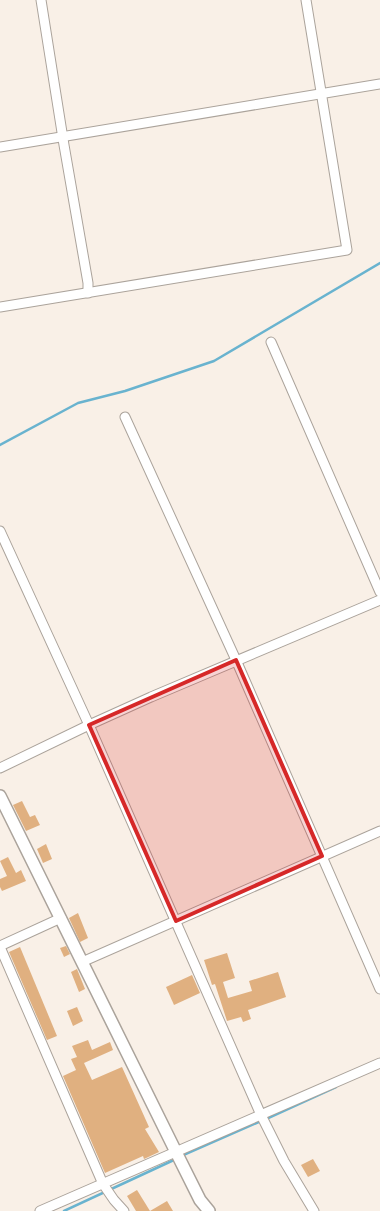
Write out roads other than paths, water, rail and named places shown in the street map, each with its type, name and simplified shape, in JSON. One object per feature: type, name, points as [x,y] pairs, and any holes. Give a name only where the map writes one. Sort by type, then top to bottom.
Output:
[{"type":"street","points":[[41,0],[88,283],[88,293]]},
{"type":"street","points":[[0,306],[347,250],[306,0]]},
{"type":"street","points":[[0,147],[380,84]]},
{"type":"street","points":[[271,342],[380,592]]},
{"type":"street","points":[[125,417],[236,660],[380,989]]},
{"type":"street","points":[[0,531],[89,725],[261,1115],[284,1161],[314,1211]]},
{"type":"street","points":[[0,768],[89,725],[236,660],[380,600]]},
{"type":"street","points":[[0,796],[200,1200],[208,1211]]},
{"type":"street","points":[[82,962],[380,831]]},
{"type":"street","points":[[61,918],[0,946],[104,1184],[124,1211]]},
{"type":"street","points":[[40,1211],[380,1063]]},
{"type":"waterway","points":[[0,445],[78,403],[125,391],[214,361],[380,263]]},
{"type":"waterway","points":[[266,1119],[336,1087]]},
{"type":"waterway","points":[[181,1156],[261,1121]]},
{"type":"waterway","points":[[64,1211],[176,1159]]}]
